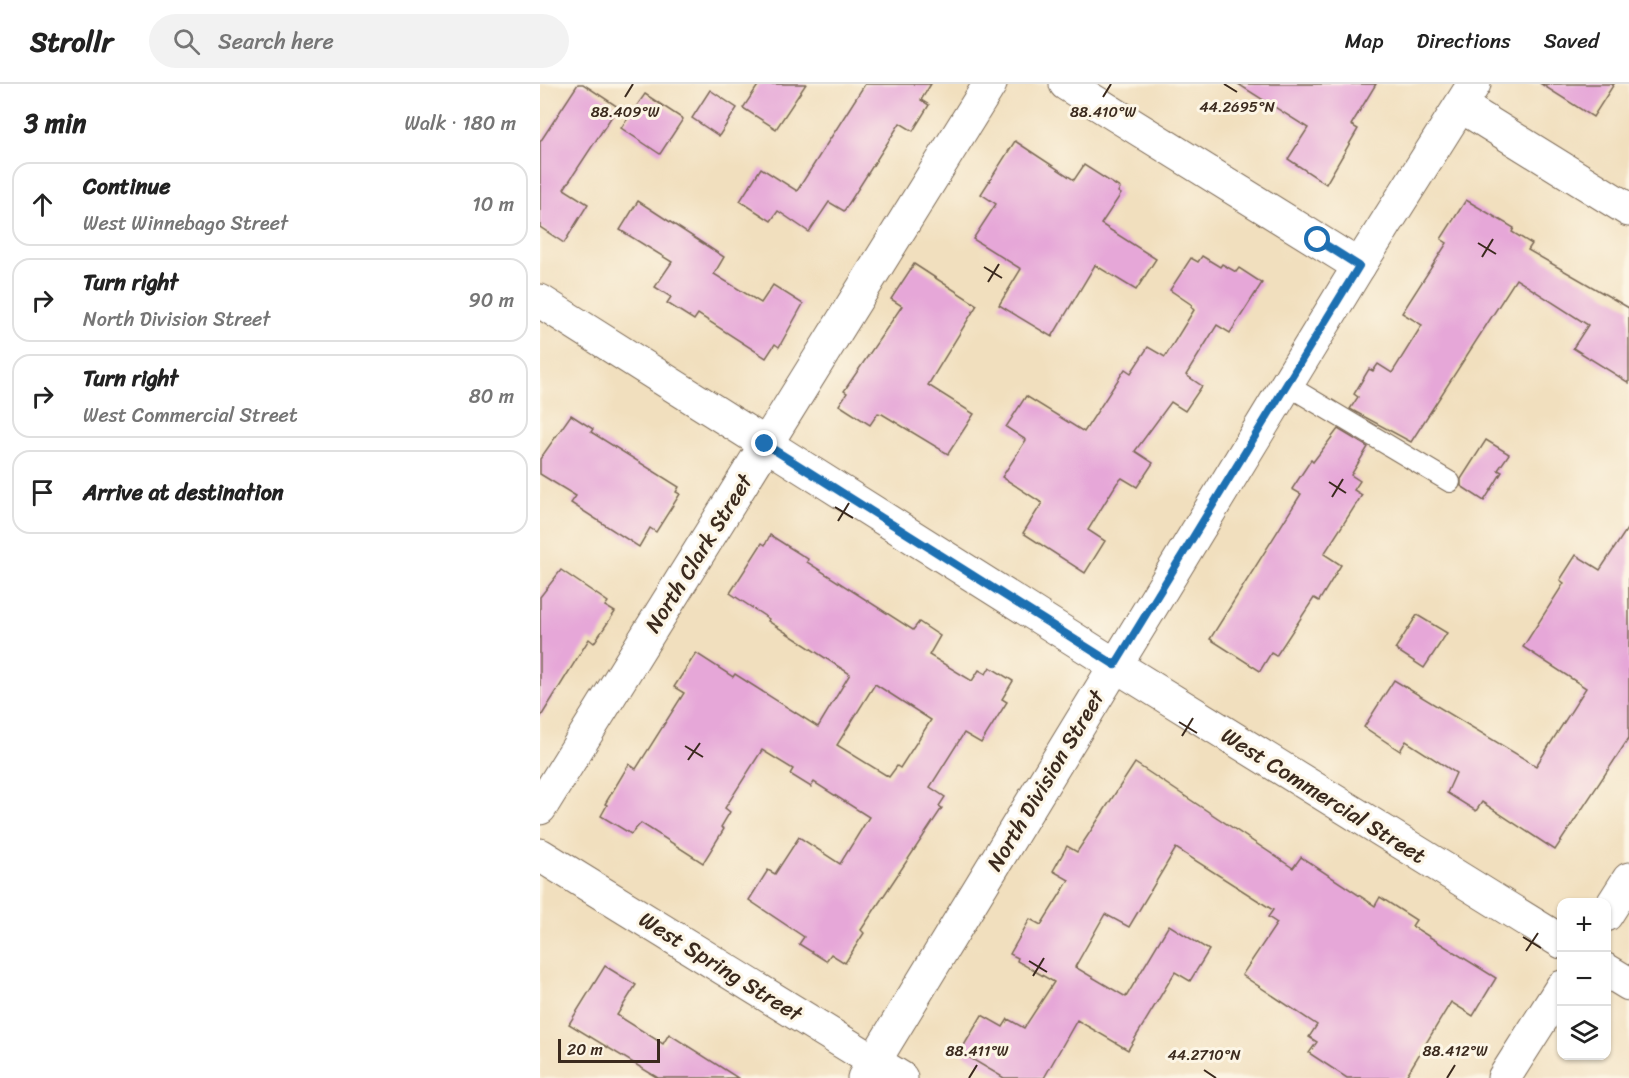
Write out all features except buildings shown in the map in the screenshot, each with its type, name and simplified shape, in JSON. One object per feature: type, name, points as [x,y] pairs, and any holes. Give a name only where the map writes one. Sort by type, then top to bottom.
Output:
[{"type":"street","name":"North Clark Street","points":[[540,808],[990,84]]},
{"type":"street","points":[[1066,84],[1359,266]]},
{"type":"street","points":[[1467,95],[1629,210]]},
{"type":"street","name":"North Division Street","points":[[869,1070],[1359,266],[1467,95]]},
{"type":"street","name":"West Commercial Street","points":[[540,301],[1115,665],[1557,939]]},
{"type":"street","name":"West Spring Street","points":[[540,855],[869,1070],[901,1078]]},
{"type":"street","points":[[1611,907],[1629,879]]},
{"type":"street","points":[[1611,973],[1629,984]]},
{"type":"street","points":[[1504,1078],[1557,995]]},
{"type":"lane","points":[[1287,386],[1450,482]]},
{"type":"route","points":[[765,444],[1115,665],[1359,266],[1318,240]]}]
